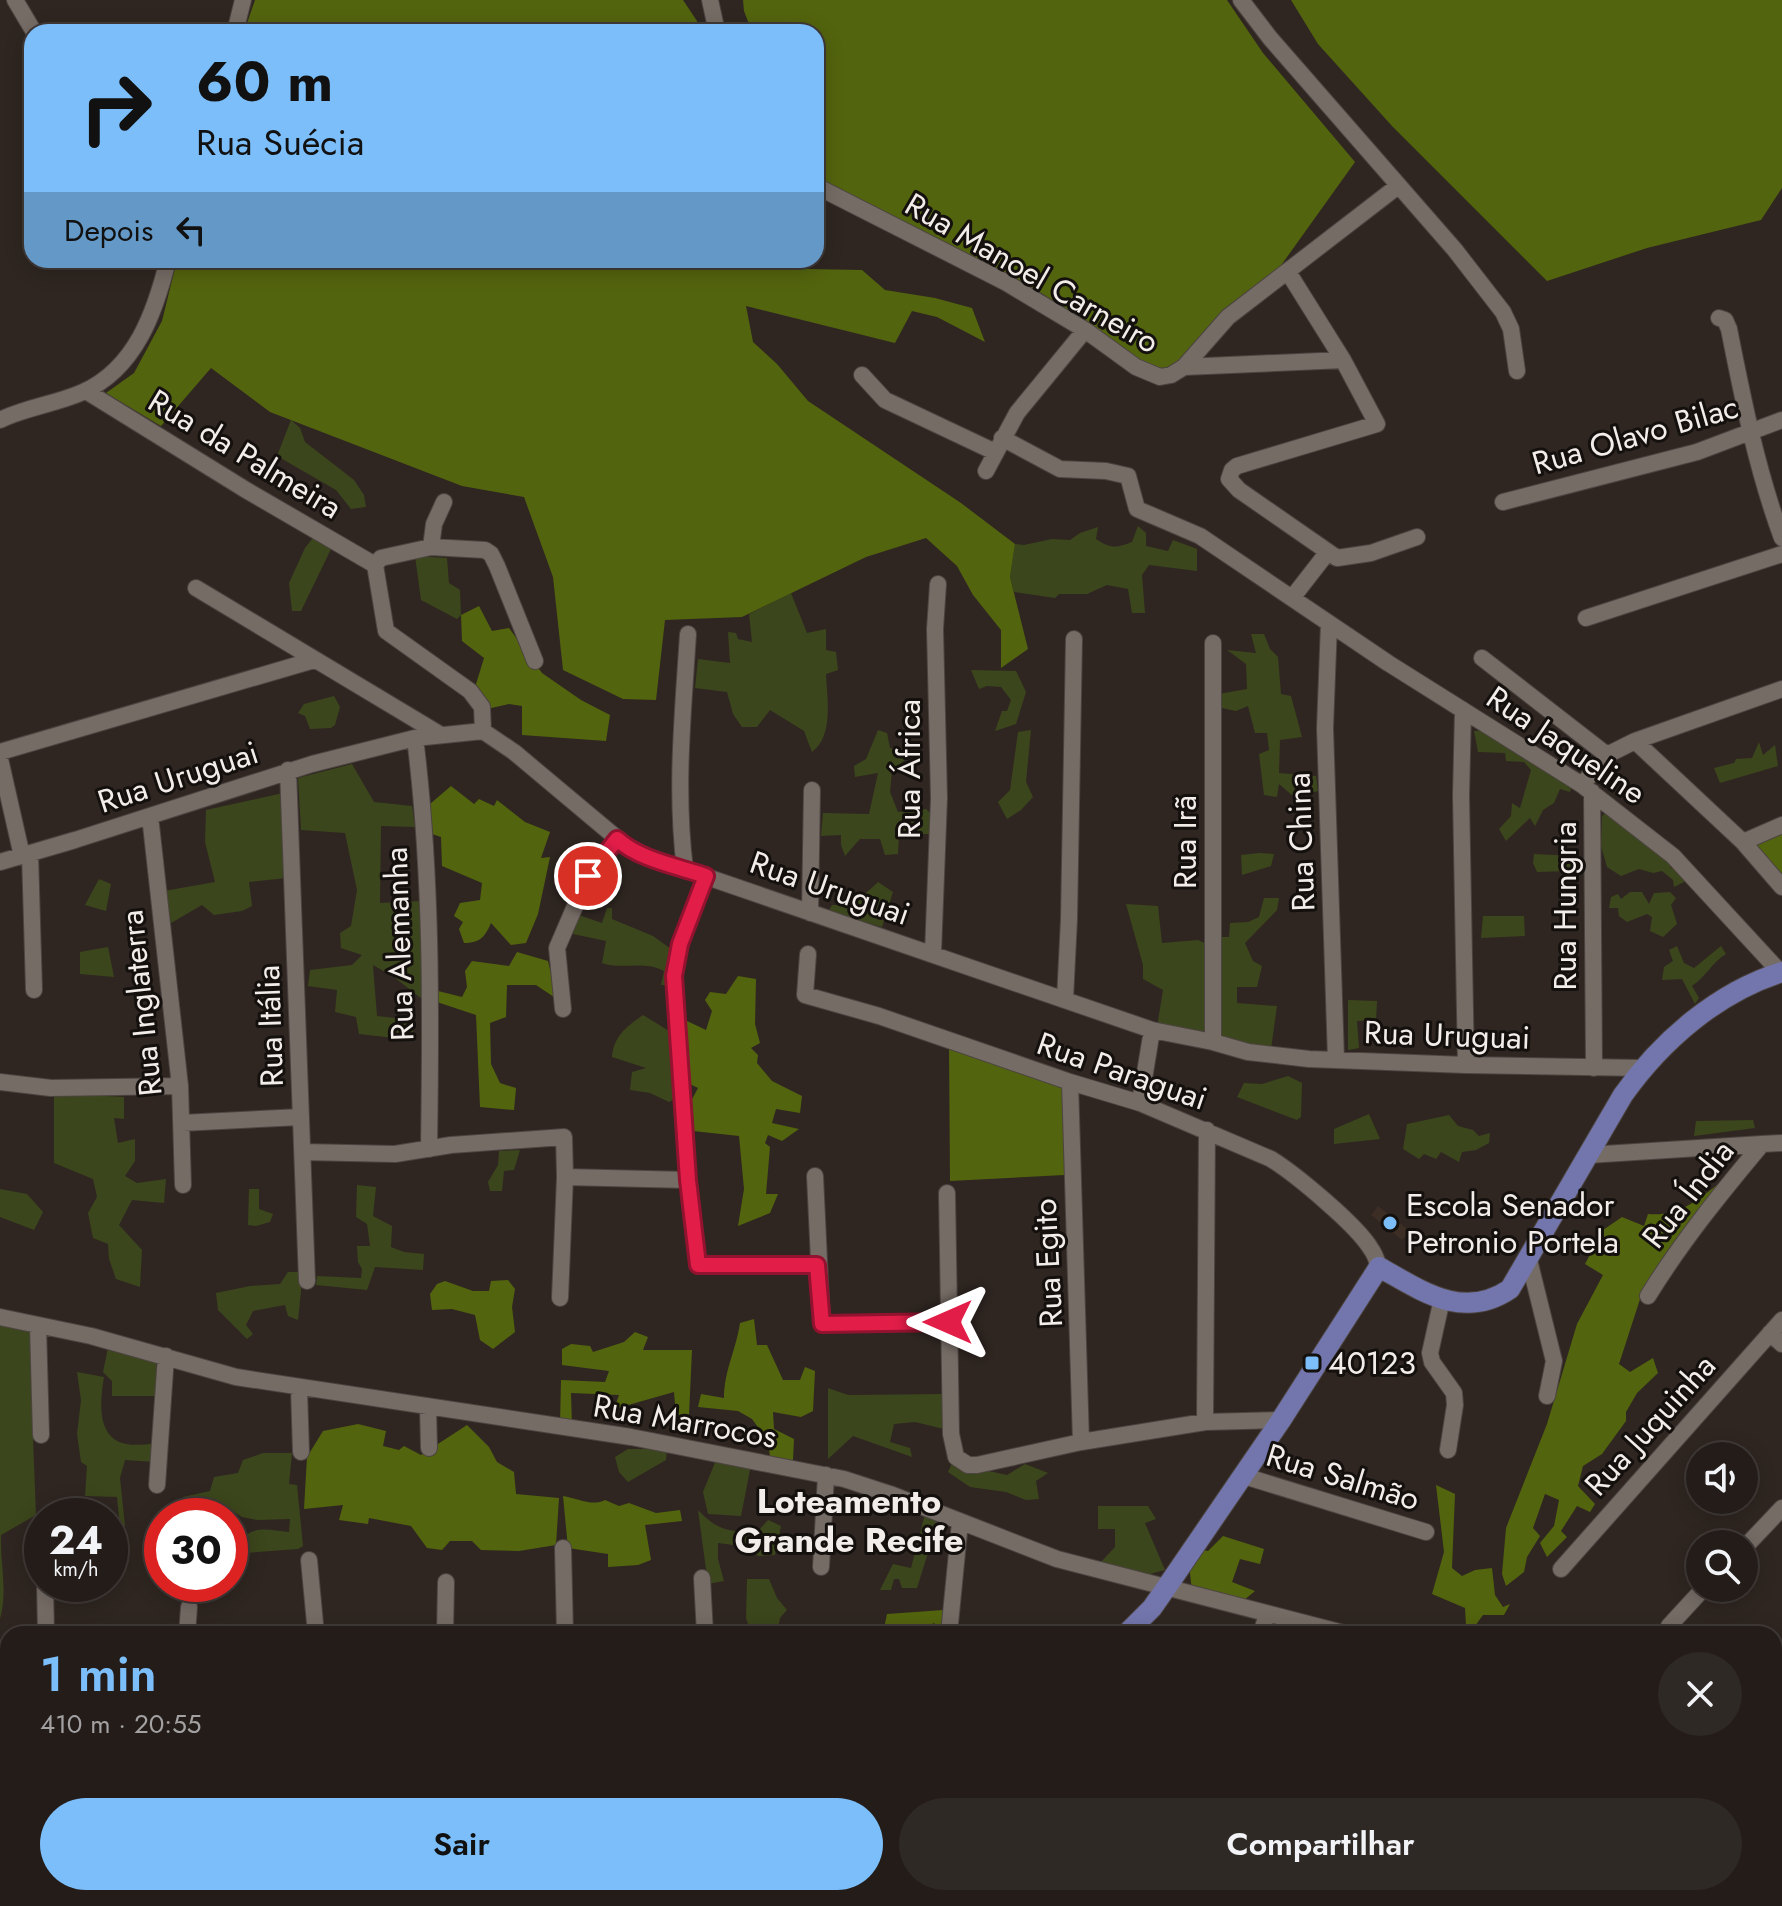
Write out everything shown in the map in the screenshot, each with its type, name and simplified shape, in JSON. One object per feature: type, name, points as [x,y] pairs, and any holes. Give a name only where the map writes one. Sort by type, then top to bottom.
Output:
[{"type":"main road","points":[[1135,1626],[1166,1588],[1244,1476],[1379,1267],[1442,1299],[1469,1304],[1498,1298],[1510,1289],[1529,1260],[1588,1155],[1642,1068],[1698,1016],[1735,992],[1781,972]]},
{"type":"street","points":[[15,0],[29,24]]},
{"type":"street","points":[[237,24],[243,0]]},
{"type":"street","points":[[710,0],[715,24]]},
{"type":"street","points":[[1241,0],[1270,38],[1455,250],[1503,312],[1515,346],[1517,371]]},
{"type":"street","name":"Rua Manoel Carneiro","points":[[824,190],[1005,282],[1085,330],[1148,373],[1160,377],[1184,367],[1228,317],[1398,186]]},
{"type":"street","points":[[0,420],[19,411],[86,391],[112,372],[133,352],[149,323],[166,268]]},
{"type":"street","points":[[1288,272],[1343,360],[1377,424],[1237,466],[1230,475],[1233,485],[1327,553],[1342,559],[1417,537]]},
{"type":"street","points":[[1719,318],[1725,320],[1729,329],[1749,431],[1782,538]]},
{"type":"street","points":[[986,471],[1017,413],[1085,330]]},
{"type":"street","points":[[1184,367],[1343,360]]},
{"type":"street","points":[[862,375],[885,400],[998,445]]},
{"type":"street","name":"Rua da Palmeira","points":[[86,391],[375,565]]},
{"type":"street","name":"Rua Olavo Bilac","points":[[1503,502],[1697,452],[1782,420]]},
{"type":"street","name":"Rua Jaqueline","points":[[998,445],[1060,469],[1106,471],[1128,476],[1137,509],[1200,536],[1329,623],[1587,788],[1673,856],[1781,972]]},
{"type":"street","points":[[431,547],[434,524],[444,502]]},
{"type":"street","points":[[483,731],[482,707],[470,691],[386,631],[375,565],[381,558],[431,547],[485,550],[491,554],[535,661]]},
{"type":"street","points":[[1292,598],[1327,553]]},
{"type":"street","points":[[1586,618],[1782,554]]},
{"type":"street","name":"Rua África","points":[[933,953],[939,798],[935,629],[938,584]]},
{"type":"street","points":[[196,588],[441,735]]},
{"type":"street","name":"Rua China","points":[[1329,623],[1325,728],[1336,1059]]},
{"type":"street","points":[[685,869],[680,766],[688,634]]},
{"type":"street","points":[[1065,999],[1074,639]]},
{"type":"street","name":"Rua Irã","points":[[1213,643],[1213,1042]]},
{"type":"street","points":[[1482,658],[1607,755]]},
{"type":"street","points":[[0,752],[314,660]]},
{"type":"street","points":[[1587,788],[1607,755],[1635,741],[1782,689]]},
{"type":"street","points":[[1463,710],[1461,796],[1466,1065]]},
{"type":"street","name":"Rua Uruguai","points":[[0,862],[288,770],[415,738],[483,731],[514,752],[617,839],[646,856],[1152,1030],[1278,1056],[1466,1065],[1642,1068]]},
{"type":"street","name":"Rua Alemanha","points":[[415,738],[428,912],[431,1015],[429,1149]]},
{"type":"street","points":[[1635,741],[1743,842],[1782,887]]},
{"type":"street","points":[[0,759],[26,855],[34,990]]},
{"type":"street","name":"Rua Itália","points":[[288,770],[307,1281]]},
{"type":"street","name":"Rua Hungria","points":[[1587,788],[1594,1068]]},
{"type":"street","points":[[810,913],[812,790]]},
{"type":"street","name":"Rua Inglaterra","points":[[150,816],[180,1086],[183,1185]]},
{"type":"street","points":[[1743,842],[1782,825]]},
{"type":"street","points":[[563,1009],[557,948],[588,876],[617,839]]},
{"type":"street","points":[[706,876],[680,944],[674,976],[688,1180],[698,1265],[817,1265]]},
{"type":"street","name":"Rua Paraguai","points":[[808,954],[805,995],[879,1016],[1140,1103],[1252,1149],[1284,1167],[1371,1248],[1379,1267]]},
{"type":"street","points":[[1140,1103],[1152,1030]]},
{"type":"street","points":[[0,1082],[51,1088],[180,1086]]},
{"type":"street","name":"Rua Egito","points":[[1070,1082],[1081,1442]]},
{"type":"street","points":[[181,1123],[301,1117]]},
{"type":"street","points":[[1205,1422],[1207,1130]]},
{"type":"street","points":[[303,1152],[395,1154],[564,1137],[560,1298]]},
{"type":"street","name":"Rua Índia","points":[[1648,1296],[1700,1218],[1762,1144],[1782,1143]]},
{"type":"street","points":[[1588,1155],[1762,1144]]},
{"type":"street","points":[[815,1176],[822,1324],[948,1322]]},
{"type":"street","points":[[565,1177],[688,1180]]},
{"type":"street","points":[[947,1193],[951,1434],[956,1457],[968,1465],[977,1465],[1081,1442],[1205,1422],[1281,1420]]},
{"type":"street","points":[[1529,1260],[1554,1361],[1547,1396]]},
{"type":"street","points":[[1442,1299],[1430,1353],[1432,1362],[1454,1393],[1448,1450]]},
{"type":"street","name":"Rua Marrocos","points":[[0,1317],[91,1336],[236,1377],[299,1389],[631,1437],[826,1475],[890,1494],[1057,1559],[1315,1626]]},
{"type":"street","name":"Rua Juquinha","points":[[1561,1569],[1776,1338],[1782,1320]]},
{"type":"street","points":[[38,1326],[41,1435]]},
{"type":"street","points":[[157,1485],[166,1356]]},
{"type":"street","points":[[299,1389],[301,1452]]},
{"type":"street","points":[[428,1408],[429,1448]]},
{"type":"street","points":[[821,1567],[826,1475]]},
{"type":"street","name":"Rua Salmão","points":[[1244,1476],[1426,1532]]},
{"type":"street","points":[[1758,1533],[1782,1508]]},
{"type":"street","points":[[950,1626],[960,1522]]},
{"type":"street","points":[[563,1548],[565,1626]]},
{"type":"street","points":[[309,1560],[315,1626]]},
{"type":"street","points":[[702,1578],[705,1626]]},
{"type":"street","points":[[445,1626],[446,1582]]},
{"type":"street","points":[[45,1602],[46,1626]]},
{"type":"street","points":[[1669,1626],[1691,1602]]},
{"type":"street","points":[[188,1626],[189,1607]]},
{"type":"street","points":[[1263,1626],[1267,1614]]},
{"type":"shaded area","name":"Escola Senador Petronio Portela","points":[[1378,1206],[1410,1231],[1402,1240],[1371,1215]]},
{"type":"green space","points":[[255,0],[683,0],[697,21],[697,24],[247,24]]},
{"type":"green space","points":[[743,0],[1227,0],[1263,53],[1355,162],[1272,278],[1160,377],[1043,294],[824,184],[824,24],[749,24]]},
{"type":"green space","points":[[1291,0],[1782,0],[1782,188],[1761,220],[1647,248],[1547,281],[1392,126],[1318,44]]},
{"type":"green space","points":[[175,268],[862,270],[885,290],[972,308],[985,342],[937,317],[912,311],[895,343],[746,306],[753,342],[777,364],[808,401],[961,503],[1015,544],[1010,577],[1028,649],[1001,668],[1001,630],[973,595],[957,566],[926,538],[866,557],[742,617],[665,620],[656,700],[623,699],[563,670],[553,577],[524,497],[462,486],[270,412],[211,368],[161,426],[106,393],[134,373],[162,321]]},
{"type":"green space","points":[[291,420],[300,428],[305,442],[354,480],[364,495],[366,507],[351,509],[336,490],[277,456]]},
{"type":"green space","points":[[1138,526],[1146,533],[1146,546],[1168,551],[1173,540],[1197,549],[1197,571],[1149,565],[1142,575],[1145,613],[1132,613],[1128,589],[1107,585],[1087,594],[1059,594],[1055,598],[1014,592],[1010,577],[1015,544],[1070,540],[1098,527],[1096,539],[1110,546],[1118,546],[1132,542]]},
{"type":"green space","points":[[316,534],[332,547],[301,611],[292,611],[289,583],[305,548]]},
{"type":"green space","points":[[415,556],[447,558],[449,583],[460,590],[461,615],[457,619],[421,600]]},
{"type":"green space","points":[[791,593],[807,633],[826,629],[826,650],[836,652],[838,670],[826,674],[828,705],[824,736],[812,752],[804,731],[770,710],[757,727],[742,727],[733,714],[727,692],[695,688],[698,659],[730,663],[728,632],[736,633],[738,639],[752,642],[749,614]]},
{"type":"green space","points":[[479,606],[492,631],[509,628],[542,673],[581,700],[610,715],[606,741],[522,735],[522,706],[509,704],[487,709],[476,684],[484,658],[462,641],[461,615]]},
{"type":"green space","points":[[1251,634],[1264,634],[1270,649],[1278,657],[1281,694],[1291,696],[1302,737],[1280,740],[1279,773],[1316,776],[1318,791],[1294,797],[1279,784],[1277,797],[1264,795],[1259,754],[1269,750],[1267,733],[1255,733],[1248,706],[1236,711],[1217,707],[1213,695],[1247,689],[1246,664],[1227,650],[1256,653]]},
{"type":"green space","points":[[971,670],[1016,671],[1026,692],[1016,724],[995,731],[1002,711],[1007,711],[1011,700],[1001,687],[979,689]]},
{"type":"green space","points":[[334,696],[340,707],[335,725],[310,729],[305,716],[298,713],[304,704]]},
{"type":"green space","points":[[878,730],[887,733],[890,748],[910,749],[909,756],[892,771],[890,792],[898,812],[926,809],[934,817],[931,834],[899,834],[898,854],[885,855],[880,839],[860,839],[845,856],[841,835],[821,836],[823,813],[869,814],[878,773],[855,777],[854,766],[866,759]]},
{"type":"green space","points":[[1031,730],[1026,782],[1033,797],[1007,819],[998,802],[1010,790],[1018,732]]},
{"type":"green space","points":[[1494,730],[1573,781],[1570,792],[1560,789],[1554,803],[1543,810],[1535,826],[1530,818],[1506,841],[1499,829],[1511,816],[1512,803],[1520,808],[1531,770],[1524,762],[1506,761],[1505,753],[1478,752],[1474,731]]},
{"type":"green space","points":[[1759,742],[1763,755],[1775,745],[1778,766],[1720,783],[1714,768],[1734,763],[1736,759],[1752,758]]},
{"type":"green space","points":[[352,764],[374,802],[412,806],[415,827],[381,826],[380,903],[420,901],[427,1003],[373,965],[377,1016],[414,1020],[412,1040],[359,1034],[356,1017],[335,1012],[337,990],[308,986],[310,970],[352,965],[362,955],[341,948],[340,933],[351,926],[357,890],[345,833],[301,830],[298,778]]},
{"type":"green space","points":[[451,786],[474,804],[479,799],[494,806],[497,800],[525,822],[550,832],[541,858],[550,857],[538,914],[526,943],[511,945],[491,923],[481,938],[464,943],[459,929],[463,922],[454,916],[460,903],[480,900],[482,883],[442,866],[441,837],[429,833],[430,804]]},
{"type":"green space","points":[[283,793],[286,878],[249,882],[252,906],[242,911],[214,915],[202,905],[171,923],[164,891],[215,882],[205,842],[206,810]]},
{"type":"green space","points":[[1613,807],[1666,850],[1671,868],[1684,873],[1688,880],[1674,887],[1673,880],[1662,871],[1653,873],[1639,869],[1621,876],[1607,867],[1601,846],[1602,816]]},
{"type":"green space","points":[[1782,831],[1782,884],[1751,840]]},
{"type":"green space","points":[[1274,854],[1271,866],[1242,875],[1241,855]]},
{"type":"green space","points":[[1534,854],[1574,856],[1569,871],[1537,872],[1533,863]]},
{"type":"green space","points":[[99,879],[111,884],[106,911],[85,905]]},
{"type":"green space","points":[[878,882],[893,892],[882,927],[828,912],[832,905],[857,899]]},
{"type":"green space","points":[[1630,892],[1642,892],[1649,904],[1654,893],[1670,892],[1676,898],[1671,905],[1677,924],[1663,937],[1650,931],[1652,917],[1647,914],[1627,922],[1619,916],[1618,908],[1609,908],[1611,897],[1618,894],[1621,899]]},
{"type":"green space","points":[[1264,898],[1279,898],[1277,910],[1245,943],[1253,961],[1262,966],[1257,987],[1237,987],[1237,1003],[1277,1006],[1271,1049],[1218,1039],[1218,937],[1229,937],[1230,923],[1248,922],[1259,917]]},
{"type":"green space","points":[[1126,904],[1158,906],[1162,943],[1198,940],[1209,945],[1206,1035],[1157,1027],[1163,990],[1143,979],[1143,965]]},
{"type":"green space","points":[[607,908],[612,908],[612,919],[653,936],[678,954],[670,985],[661,985],[664,971],[657,968],[602,963],[606,941],[573,934],[579,915],[602,923]]},
{"type":"green space","points":[[1483,916],[1524,916],[1525,936],[1481,938]]},
{"type":"green space","points":[[1677,946],[1684,963],[1694,968],[1721,946],[1726,954],[1692,986],[1699,998],[1695,1004],[1682,979],[1662,980],[1664,967],[1673,961],[1669,950]]},
{"type":"green space","points":[[108,947],[114,977],[80,974],[80,952]]},
{"type":"green space","points":[[517,952],[548,961],[557,999],[536,985],[507,985],[506,1017],[490,1023],[491,1064],[500,1083],[516,1088],[514,1110],[480,1107],[476,1015],[437,1002],[438,991],[462,997],[467,987],[465,971],[472,961],[509,966]]},
{"type":"green space","points":[[738,976],[756,979],[755,1024],[760,1043],[751,1048],[758,1055],[757,1063],[772,1081],[802,1096],[800,1113],[776,1109],[772,1123],[799,1129],[782,1141],[768,1135],[765,1143],[770,1147],[766,1194],[778,1194],[770,1213],[738,1226],[744,1189],[739,1136],[684,1130],[689,1105],[698,1088],[684,1081],[680,1027],[685,1020],[706,1030],[712,1011],[705,1000],[710,992],[726,994]]},
{"type":"green space","points":[[1348,1000],[1377,1001],[1376,1020],[1357,1021],[1359,1048],[1348,1050]]},
{"type":"green space","points":[[643,1015],[674,1034],[677,1098],[669,1102],[650,1093],[630,1090],[632,1072],[646,1068],[612,1057],[615,1043],[622,1033]]},
{"type":"green space","points":[[949,1044],[1066,1086],[1064,1175],[950,1181]]},
{"type":"green space","points":[[1288,1076],[1302,1083],[1301,1117],[1297,1120],[1237,1097],[1244,1083],[1262,1084]]},
{"type":"green space","points":[[54,1093],[124,1097],[124,1119],[114,1118],[118,1143],[135,1139],[135,1161],[125,1176],[137,1183],[166,1179],[164,1203],[132,1200],[119,1225],[142,1250],[140,1287],[116,1279],[108,1244],[93,1238],[88,1213],[97,1197],[93,1179],[54,1163]]},
{"type":"green space","points":[[1369,1114],[1380,1139],[1334,1144],[1334,1129]]},
{"type":"green space","points":[[1449,1115],[1458,1126],[1473,1130],[1479,1136],[1490,1133],[1489,1143],[1476,1150],[1462,1152],[1459,1162],[1441,1152],[1436,1159],[1424,1154],[1419,1159],[1403,1149],[1407,1124]]},
{"type":"green space","points":[[1753,1120],[1755,1128],[1694,1136],[1696,1121]]},
{"type":"green space","points":[[520,1150],[514,1170],[504,1171],[502,1191],[490,1191],[488,1182],[498,1165],[499,1151]]},
{"type":"green space","points":[[1722,1181],[1643,1290],[1619,1364],[1630,1372],[1653,1358],[1658,1373],[1637,1393],[1626,1412],[1626,1421],[1602,1454],[1583,1466],[1578,1486],[1595,1504],[1590,1512],[1577,1506],[1561,1531],[1567,1537],[1547,1557],[1540,1543],[1554,1526],[1559,1500],[1545,1494],[1533,1528],[1540,1536],[1527,1557],[1524,1572],[1506,1586],[1502,1574],[1506,1528],[1547,1424],[1577,1324],[1603,1275],[1585,1264],[1603,1230],[1622,1217],[1644,1226],[1648,1214],[1679,1210]]},
{"type":"green space","points":[[357,1185],[376,1187],[373,1216],[392,1226],[391,1247],[424,1254],[423,1270],[375,1267],[367,1290],[316,1285],[317,1276],[361,1278],[357,1246],[370,1246],[367,1224],[356,1217]]},
{"type":"green space","points":[[0,1189],[27,1194],[43,1212],[34,1230],[0,1217]]},
{"type":"green space","points":[[249,1189],[259,1189],[259,1209],[273,1214],[270,1222],[248,1225]]},
{"type":"green space","points":[[288,1272],[303,1272],[298,1320],[288,1316],[285,1305],[253,1311],[246,1325],[253,1334],[247,1339],[218,1310],[216,1293],[280,1284]]},
{"type":"green space","points":[[508,1280],[515,1289],[512,1307],[515,1332],[493,1349],[480,1340],[475,1315],[452,1309],[432,1310],[430,1294],[437,1284],[445,1281],[473,1291],[489,1291],[491,1281]]},
{"type":"green space","points":[[754,1319],[757,1345],[767,1345],[783,1380],[800,1380],[805,1367],[815,1371],[813,1411],[801,1417],[773,1412],[774,1429],[794,1439],[793,1460],[770,1457],[768,1441],[752,1419],[738,1411],[698,1407],[701,1394],[724,1398],[740,1323]]},
{"type":"green space","points":[[0,1322],[37,1328],[33,1438],[35,1498],[24,1498],[24,1522],[1,1535],[4,1588],[0,1619]]},
{"type":"green space","points":[[635,1332],[648,1337],[643,1350],[692,1350],[689,1415],[676,1416],[674,1392],[614,1409],[619,1395],[571,1393],[572,1425],[560,1424],[561,1380],[605,1382],[609,1371],[562,1365],[562,1349],[571,1344],[590,1346],[593,1352],[624,1342]]},
{"type":"green space","points":[[108,1348],[141,1355],[156,1363],[157,1396],[112,1396],[112,1381],[103,1372]]},
{"type":"green space","points":[[77,1372],[104,1377],[101,1407],[109,1434],[126,1444],[159,1443],[154,1462],[125,1460],[120,1478],[122,1498],[85,1496],[87,1466],[81,1462],[77,1434],[81,1400]]},
{"type":"green space","points":[[828,1388],[848,1395],[946,1394],[948,1430],[915,1422],[894,1424],[890,1442],[910,1448],[912,1457],[853,1436],[828,1459]]},
{"type":"green space","points":[[358,1424],[386,1431],[383,1446],[399,1450],[404,1446],[421,1455],[467,1425],[489,1447],[497,1462],[514,1472],[516,1494],[559,1498],[556,1545],[519,1551],[481,1550],[472,1541],[450,1541],[442,1550],[427,1548],[411,1526],[369,1518],[368,1524],[339,1520],[343,1505],[304,1509],[307,1457],[323,1431]]},
{"type":"green space","points":[[628,1449],[667,1449],[666,1460],[628,1482],[619,1472],[615,1457]]},
{"type":"green space","points":[[263,1453],[292,1453],[289,1484],[297,1485],[303,1546],[248,1553],[248,1534],[257,1530],[289,1532],[290,1519],[248,1518],[248,1498],[183,1498],[210,1491],[214,1477],[238,1473],[243,1460]]},
{"type":"green space","points":[[716,1460],[751,1465],[741,1516],[708,1514],[703,1492]]},
{"type":"green space","points":[[952,1463],[1007,1475],[1025,1464],[1048,1473],[1036,1481],[1039,1499],[1026,1500],[1006,1492],[970,1487],[948,1472]]},
{"type":"green space","points":[[1436,1485],[1455,1494],[1452,1568],[1462,1576],[1475,1570],[1492,1568],[1495,1595],[1503,1607],[1510,1604],[1504,1615],[1483,1615],[1475,1626],[1466,1626],[1465,1608],[1432,1594],[1444,1552]]},
{"type":"green space","points":[[563,1496],[590,1502],[605,1500],[619,1506],[629,1503],[656,1513],[680,1510],[682,1521],[645,1525],[651,1560],[638,1565],[608,1567],[608,1554],[568,1548]]},
{"type":"green space","points":[[1098,1506],[1148,1506],[1156,1519],[1145,1523],[1165,1570],[1146,1575],[1101,1562],[1115,1547],[1115,1529],[1098,1529]]},
{"type":"green space","points":[[698,1510],[718,1526],[732,1531],[759,1530],[768,1520],[781,1526],[775,1555],[758,1556],[749,1547],[718,1543],[718,1559],[724,1581],[708,1584]]},
{"type":"green space","points":[[925,1514],[938,1521],[917,1588],[902,1588],[899,1579],[894,1579],[891,1590],[880,1590],[893,1564],[911,1568]]},
{"type":"green space","points":[[1223,1536],[1264,1549],[1260,1564],[1240,1559],[1232,1582],[1255,1591],[1243,1601],[1192,1592],[1189,1564]]},
{"type":"green space","points":[[747,1579],[769,1579],[777,1598],[787,1610],[780,1618],[778,1626],[748,1626]]},
{"type":"green space","points":[[943,1610],[946,1626],[933,1623],[932,1626],[884,1626],[887,1614]]},
{"type":"place","name":"Escola Senador Petronio Portela","points":[[1390,1223]]},
{"type":"place","name":"40123","points":[[1312,1363]]},
{"type":"district","name":"Loteamento Grande Recife","points":[[849,1520]]},
{"type":"route","points":[[588,876],[617,839],[646,856],[706,876],[680,944],[674,976],[688,1180],[698,1265],[817,1265],[822,1324],[948,1322]]}]
